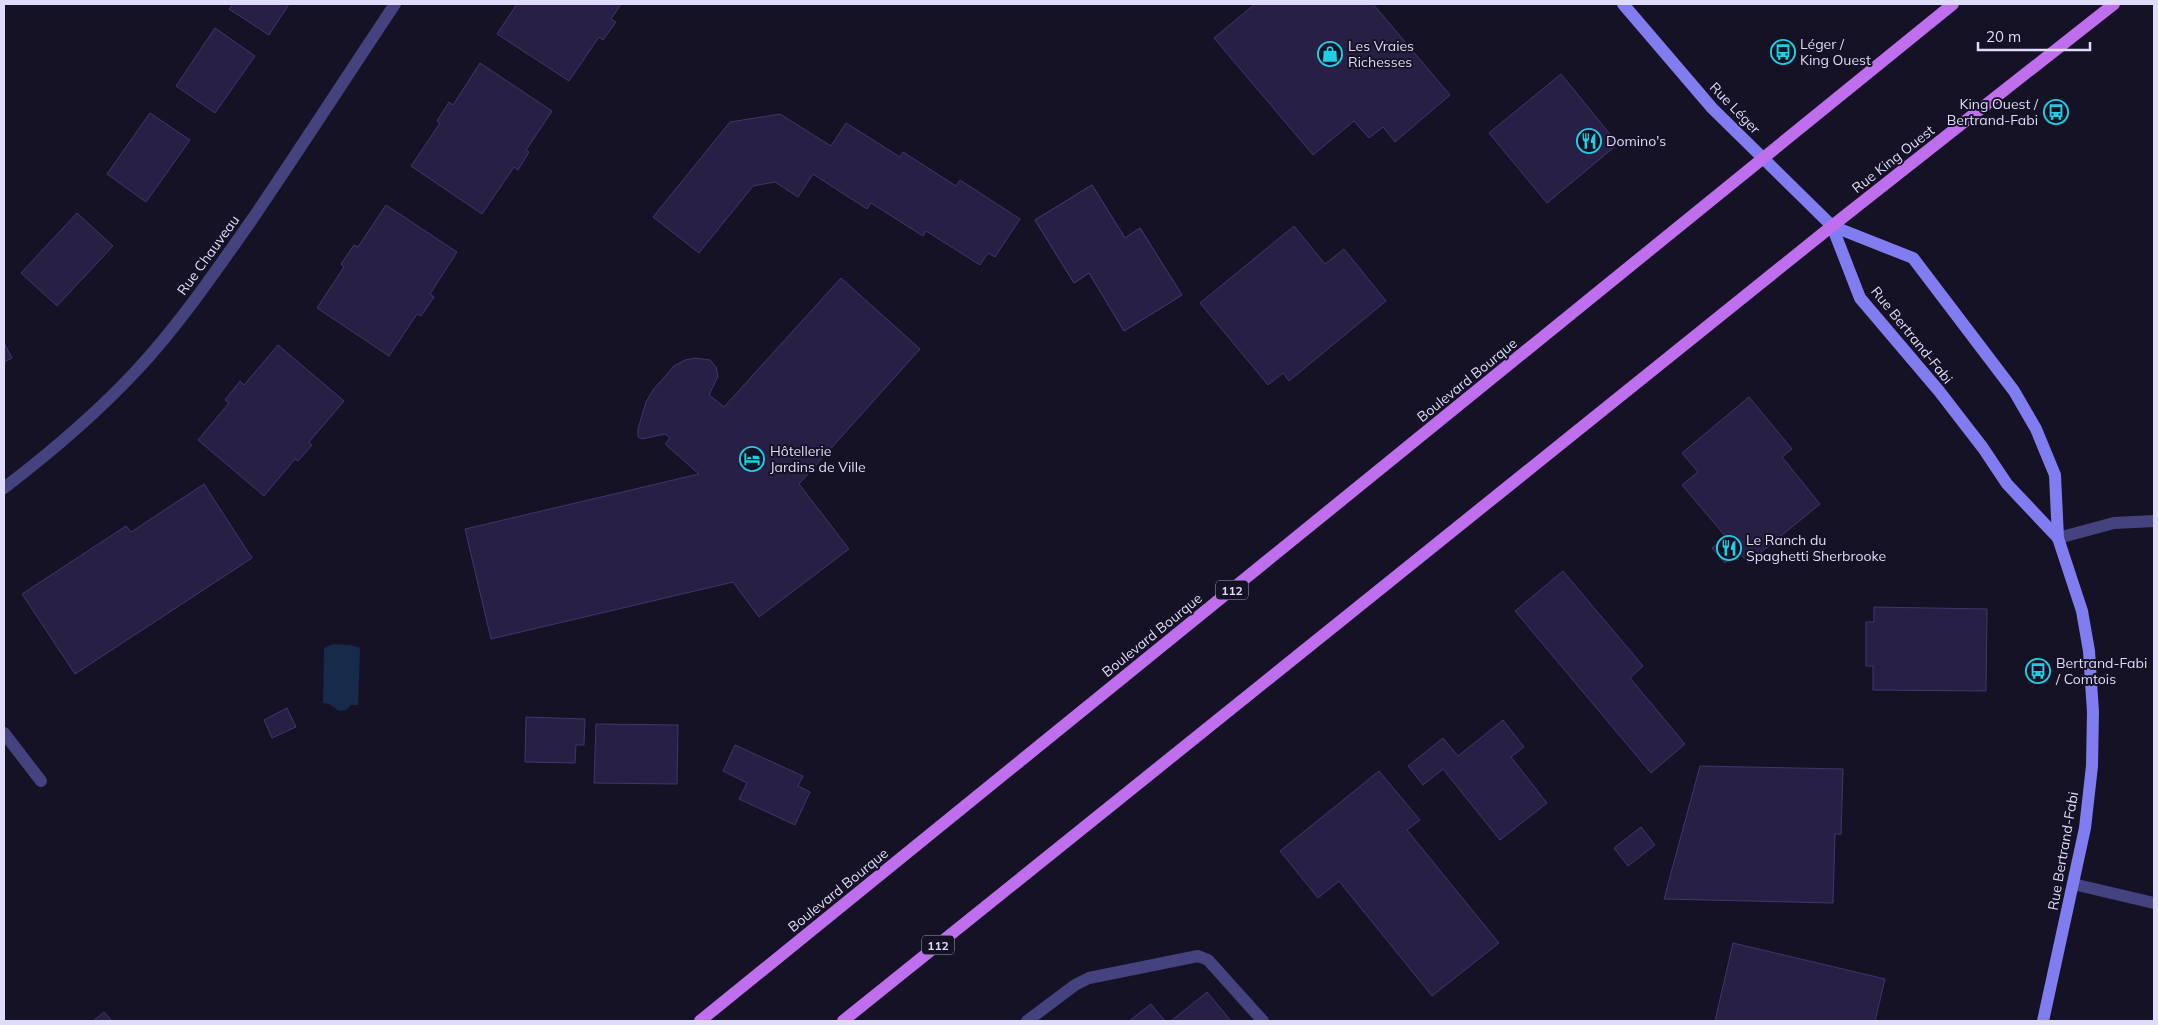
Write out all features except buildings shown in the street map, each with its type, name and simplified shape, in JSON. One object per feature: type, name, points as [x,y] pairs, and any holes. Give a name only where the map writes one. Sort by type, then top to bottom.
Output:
[{"type":"main road","name":"112","points":[[1762,158],[1953,4]]},
{"type":"main road","name":"Rue King Ouest","points":[[1832,226],[2114,4]]},
{"type":"main road","name":"Boulevard Bourque","points":[[700,1021],[1762,158]]},
{"type":"main road","name":"112","points":[[843,1021],[1832,226]]},
{"type":"street","name":"Rue Chauveau","points":[[4,488],[42,459],[88,418],[137,370],[182,315],[264,201],[396,4]]},
{"type":"street","name":"Rue Léger","points":[[1623,4],[1712,108],[1832,226]]},
{"type":"street","name":"Rue Bertrand-Fabi","points":[[1832,226],[1860,298],[1939,391],[1983,448],[2007,484],[2058,538]]},
{"type":"street","name":"Rue Bertrand-Fabi","points":[[1832,226],[1913,258],[2014,391],[2036,428],[2055,475],[2058,538],[2082,610],[2092,687],[2092,766],[2086,828],[2043,1021]]},
{"type":"street","points":[[2058,538],[2114,523],[2154,522]]},
{"type":"street","points":[[4,734],[41,781]]},
{"type":"street","points":[[2074,884],[2154,903]]},
{"type":"street","points":[[1027,1021],[1075,985],[1089,978],[1198,956],[1208,960],[1263,1021]]},
{"type":"water","points":[[333,644],[351,645],[360,648],[358,705],[351,705],[346,710],[339,711],[329,704],[323,703],[324,648]]},
{"type":"place","name":"Léger / King Ouest","points":[[1783,52]]},
{"type":"place","name":"Les Vraies Richesses","points":[[1330,54]]},
{"type":"place","name":"King Ouest / Bertrand-Fabi","points":[[2056,112]]},
{"type":"place","name":"Domino's","points":[[1589,141]]},
{"type":"place","name":"Hôtellerie Jardins de Ville","points":[[752,459]]},
{"type":"place","name":"Le Ranch du Spaghetti Sherbrooke","points":[[1729,548]]},
{"type":"place","name":"Bertrand-Fabi / Comtois","points":[[2038,671]]}]
